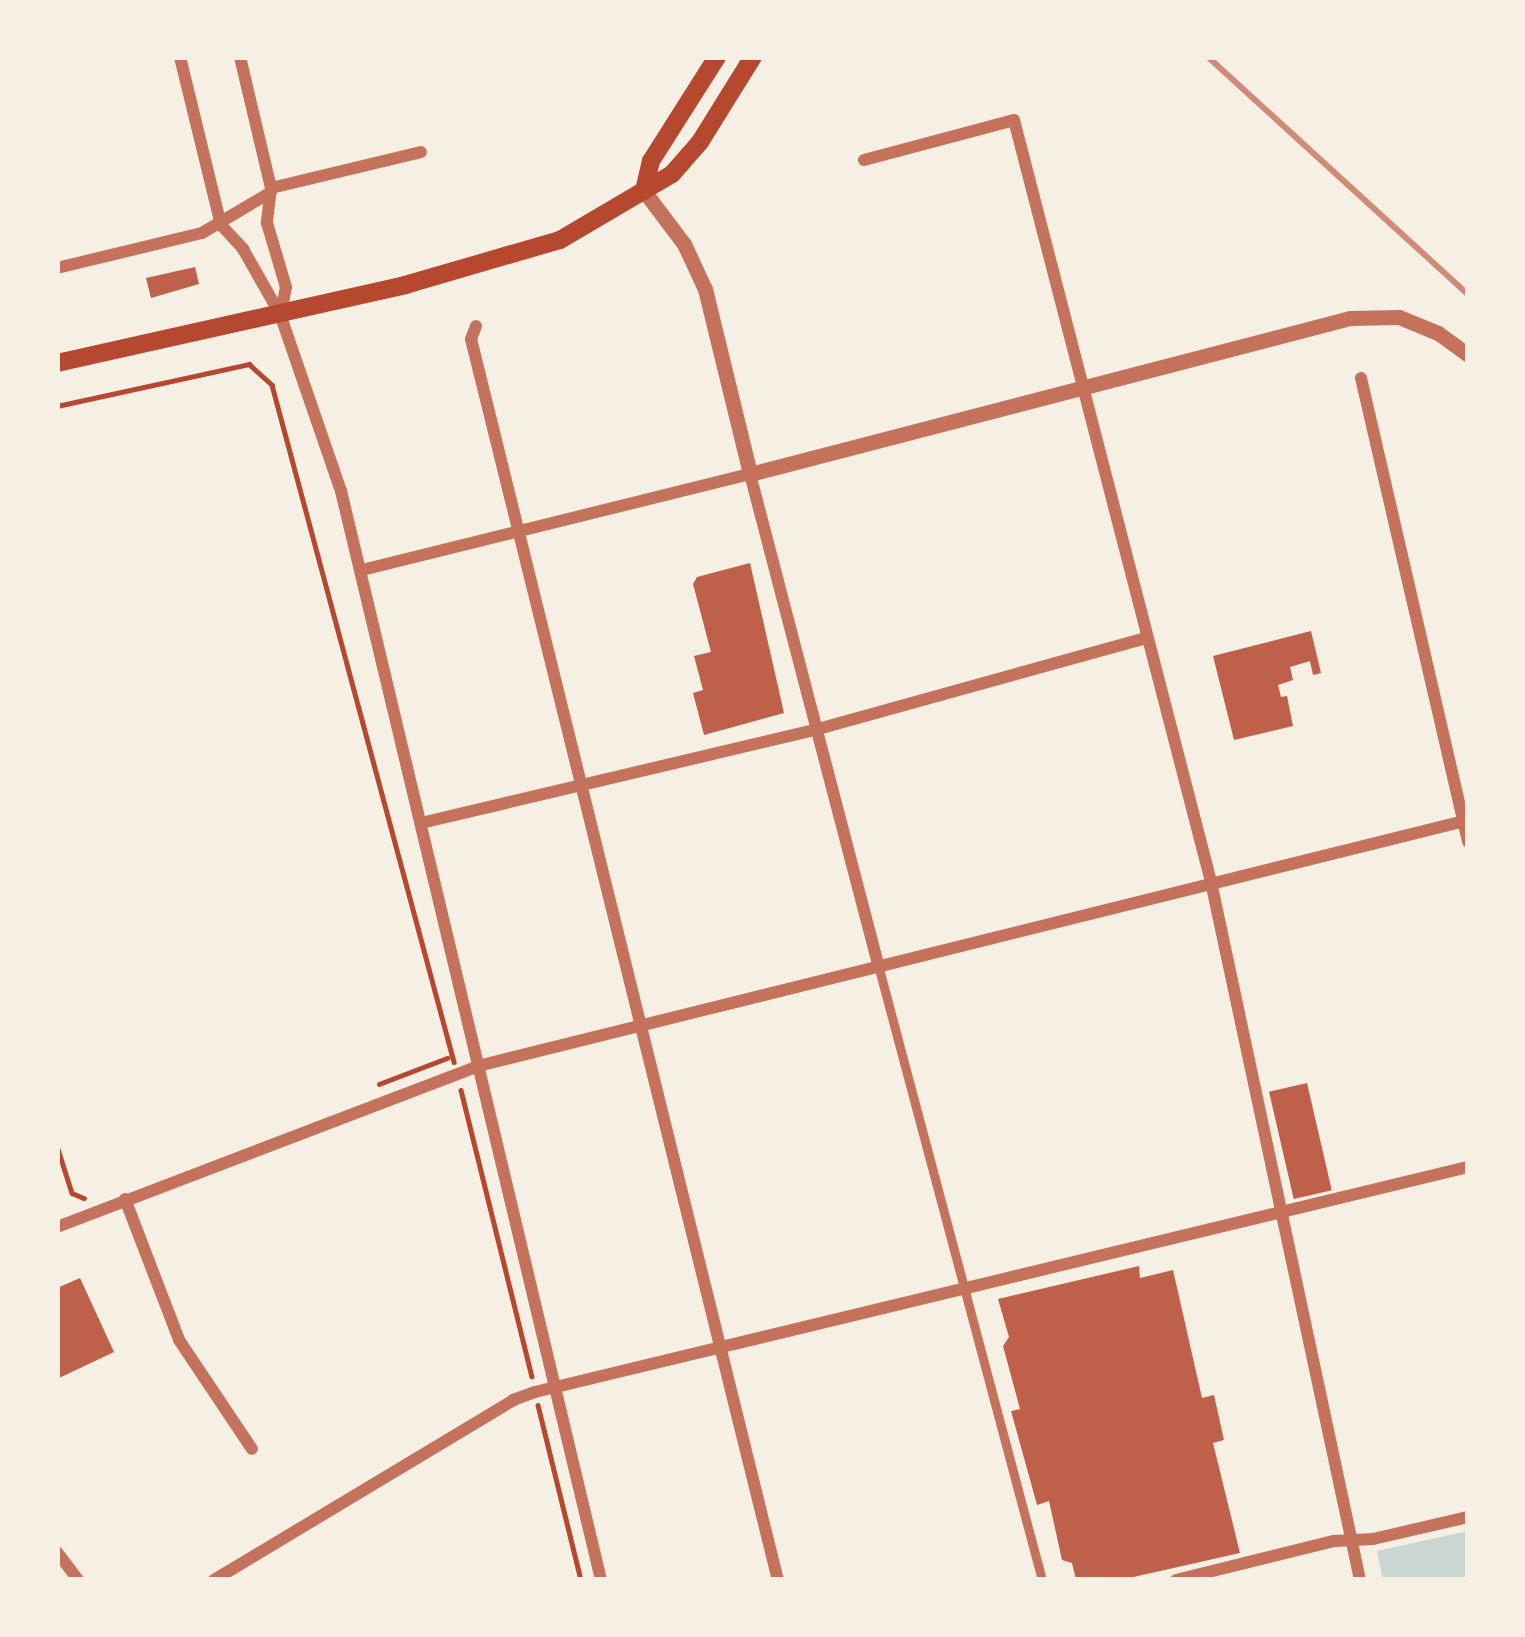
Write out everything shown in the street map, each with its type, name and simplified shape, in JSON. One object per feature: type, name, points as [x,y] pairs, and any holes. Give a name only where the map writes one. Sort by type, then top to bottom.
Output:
[{"type":"main road","points":[[644,191],[651,161],[717,57]]},
{"type":"main road","points":[[57,363],[280,314],[560,240],[672,174],[700,142],[753,57]]},
{"type":"street","points":[[180,57],[221,225],[243,249],[280,314],[315,403],[362,570],[601,1580]]},
{"type":"street","points":[[240,57],[271,190],[267,223],[286,287],[280,314]]},
{"type":"street","points":[[864,160],[1014,119],[1211,882],[1360,1580]]},
{"type":"street","points":[[57,268],[221,225],[271,190],[421,152]]},
{"type":"street","points":[[644,191],[684,244],[705,289],[1042,1580]]},
{"type":"street","points":[[362,570],[1382,313],[1438,333],[1468,355]]},
{"type":"street","points":[[476,326],[471,339],[778,1580]]},
{"type":"street","points":[[1361,378],[1468,842]]},
{"type":"street","points":[[422,823],[818,729],[1148,638]]},
{"type":"street","points":[[57,1227],[457,1072],[1465,820]]},
{"type":"street","points":[[214,1580],[535,1392],[1468,1167]]},
{"type":"street","points":[[125,1199],[179,1340],[252,1449]]},
{"type":"street","points":[[1176,1580],[1468,1517]]},
{"type":"street","points":[[57,1552],[78,1580]]},
{"type":"path","points":[[57,406],[249,364],[272,385],[457,1072],[581,1580]]},
{"type":"path","points":[[57,1146],[72,1193]]},
{"type":"shaded area","points":[[1468,1531],[1468,1575],[1456,1580],[1383,1580],[1377,1551]]},
{"type":"building","points":[[195,267],[199,284],[151,298],[146,278]]},
{"type":"building","points":[[750,563],[784,713],[704,735],[693,693],[703,690],[694,656],[711,652],[693,584],[697,577]]},
{"type":"building","points":[[1311,631],[1321,673],[1313,675],[1310,661],[1290,667],[1293,680],[1278,685],[1281,697],[1287,696],[1293,726],[1234,740],[1213,656]]},
{"type":"building","points":[[1307,1083],[1332,1190],[1294,1199],[1269,1092]]},
{"type":"building","points":[[1139,1266],[1140,1278],[1173,1270],[1202,1398],[1214,1395],[1224,1440],[1213,1443],[1240,1553],[1120,1580],[1076,1580],[1072,1563],[1062,1560],[1049,1501],[1037,1505],[1011,1411],[1020,1409],[1003,1346],[1009,1337],[998,1299]]},
{"type":"building","points":[[80,1278],[114,1352],[57,1379],[57,1288]]},
{"type":"railway","points":[[1208,57],[1468,294]]}]
